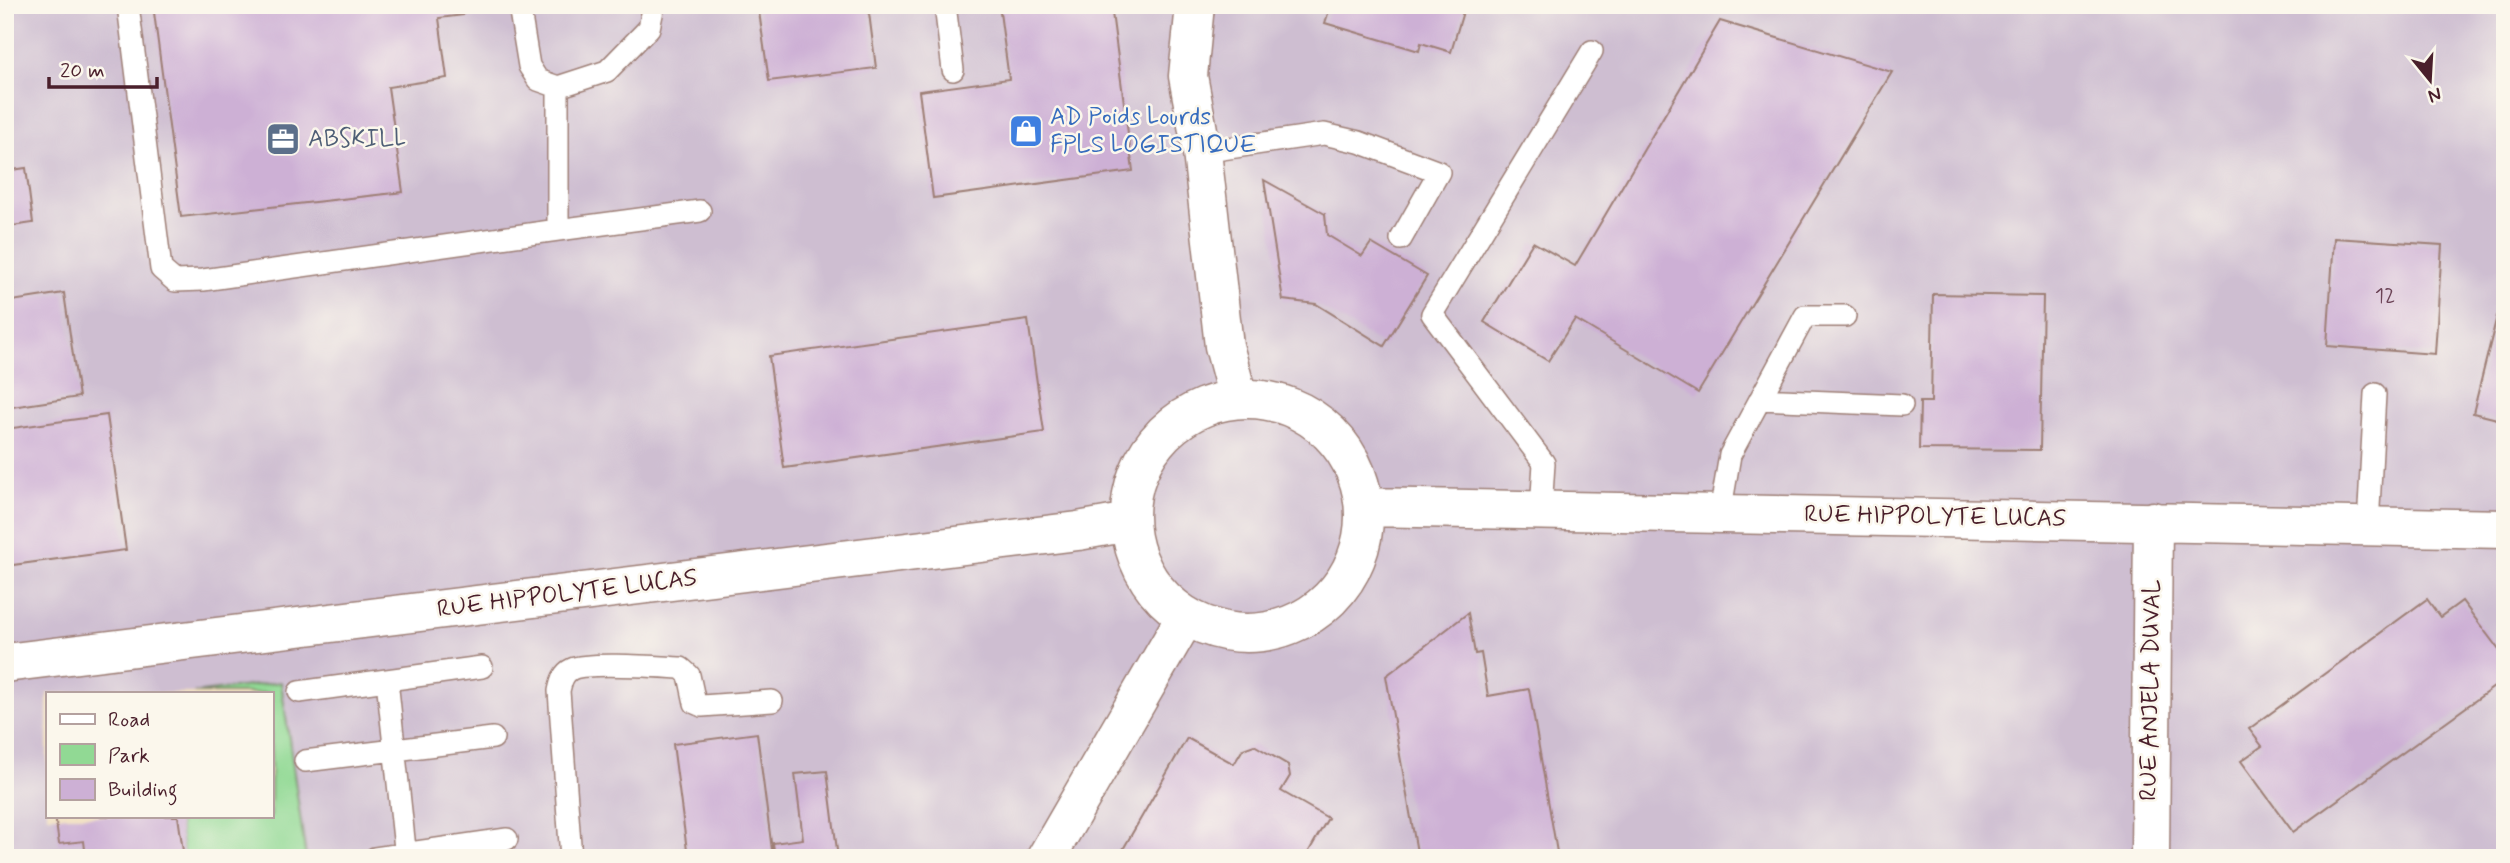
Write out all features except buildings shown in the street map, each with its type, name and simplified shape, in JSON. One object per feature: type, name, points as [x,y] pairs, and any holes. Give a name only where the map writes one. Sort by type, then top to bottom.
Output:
[{"type":"street","points":[[1195,5],[1188,76],[1202,152],[1224,346],[1238,398]]},
{"type":"street","points":[[1238,398],[1284,404],[1325,426],[1353,462],[1366,507],[1361,550],[1342,589],[1309,617],[1269,633],[1226,633],[1185,618],[1153,589],[1133,551],[1129,522],[1139,467],[1163,432],[1197,409],[1238,398]]},
{"type":"street","name":"RUE HIPPOLYTE LUCAS","points":[[1366,507],[2505,529]]},
{"type":"street","name":"RUE ANJELA DUVAL","points":[[2150,858],[2153,521]]},
{"type":"street","name":"RUE HIPPOLYTE LUCAS","points":[[5,663],[1065,533],[1129,522]]},
{"type":"street","points":[[1046,858],[1185,618]]},
{"type":"lane","points":[[128,5],[161,269],[175,281],[203,280],[700,211]]},
{"type":"lane","points":[[519,5],[529,66],[538,80],[558,87],[607,71],[649,28],[654,5]]},
{"type":"lane","points":[[944,5],[953,70]]},
{"type":"lane","points":[[1541,511],[1544,463],[1432,314],[1592,51]]},
{"type":"lane","points":[[558,87],[558,230]]},
{"type":"lane","points":[[1202,152],[1324,134],[1359,142],[1440,172],[1401,239]]},
{"type":"lane","points":[[1720,514],[1730,455],[1805,316],[1845,317]]},
{"type":"lane","points":[[2368,526],[2375,394]]},
{"type":"lane","points":[[1760,399],[1902,405]]},
{"type":"lane","points":[[571,858],[559,691],[561,679],[571,669],[589,666],[681,668],[688,675],[695,703],[702,706],[772,701]]},
{"type":"lane","points":[[299,692],[482,667]]},
{"type":"lane","points":[[387,680],[405,856]]},
{"type":"lane","points":[[305,761],[493,738]]},
{"type":"lane","points":[[375,858],[405,856],[507,839]]},
{"type":"shaded area","points":[[5,5],[2505,5],[2505,858],[5,858]]},
{"type":"green space","points":[[281,682],[306,858],[184,858],[178,818],[273,818],[273,692],[202,692]]},
{"type":"place","name":"AD Poids Lourds FPLS LOGISTIQUE","points":[[1026,131]]},
{"type":"place","name":"ABSKILL","points":[[283,139]]}]
